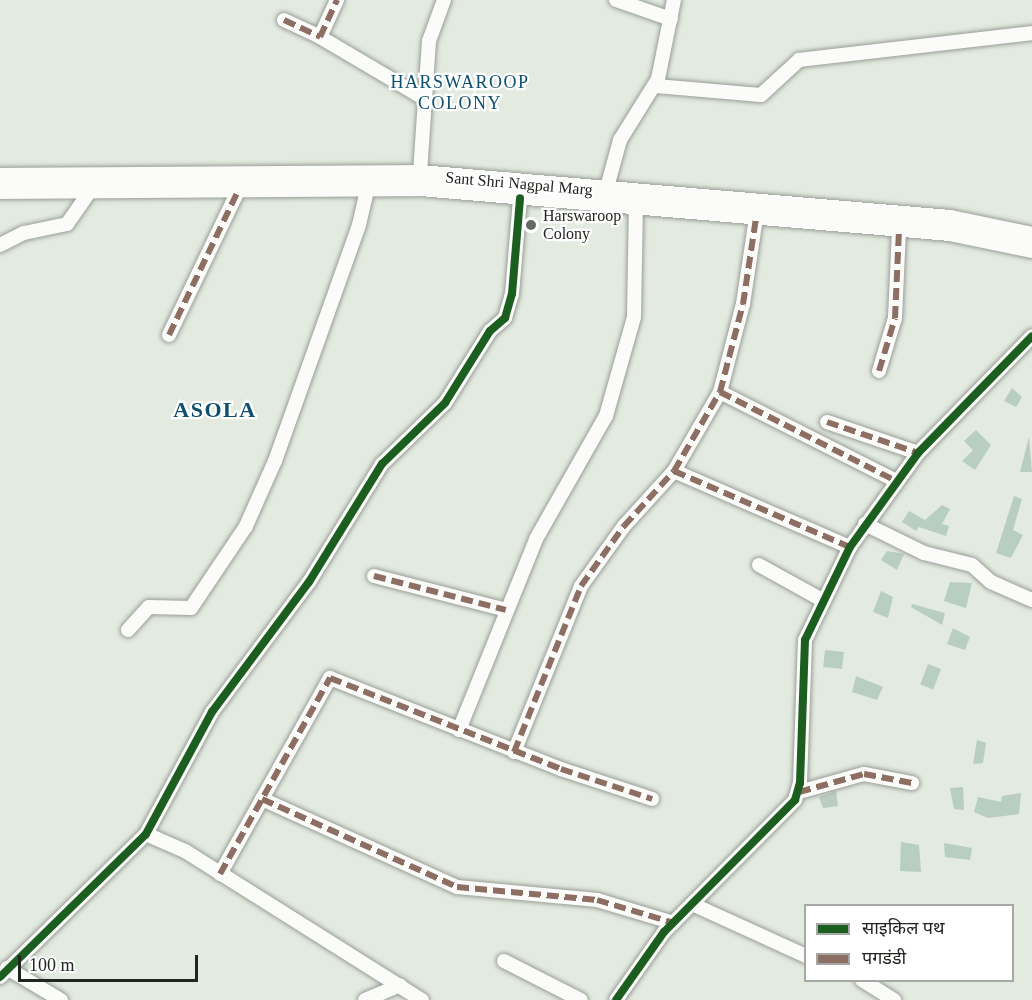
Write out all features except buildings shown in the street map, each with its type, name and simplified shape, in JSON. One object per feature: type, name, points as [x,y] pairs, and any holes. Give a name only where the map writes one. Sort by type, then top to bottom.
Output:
[{"type":"main road","name":"Sant Shri Nagpal Marg","points":[[0,176],[420,173],[606,191],[950,219],[1032,235]]},
{"type":"main road","name":"Sant Shri Nagpal Marg","points":[[0,190],[367,191],[420,188],[978,237],[1032,250]]},
{"type":"street","points":[[320,37],[337,0]]},
{"type":"street","points":[[420,173],[423,98],[430,37],[444,0]]},
{"type":"street","points":[[616,0],[671,19]]},
{"type":"street","points":[[606,191],[620,140],[656,86],[674,0]]},
{"type":"street","points":[[284,20],[320,37],[423,98]]},
{"type":"street","points":[[656,86],[761,95],[799,60],[1032,33]]},
{"type":"street","points":[[0,245],[24,232],[67,224],[90,191]]},
{"type":"street","points":[[169,335],[238,191]]},
{"type":"street","points":[[128,630],[149,607],[191,608],[246,526],[275,461],[357,233],[367,191]]},
{"type":"street","points":[[61,1000],[4,973],[146,834],[194,740],[309,582],[382,464],[445,404],[490,331],[505,318],[512,294],[520,198]]},
{"type":"street","points":[[459,730],[536,539],[606,416],[634,317],[636,207]]},
{"type":"street","points":[[514,752],[581,586],[624,526],[674,471],[720,392],[743,304],[756,218]]},
{"type":"street","points":[[879,371],[895,318],[899,229]]},
{"type":"street","points":[[616,1000],[674,923],[775,824],[799,792],[802,657],[824,601],[850,547],[918,453],[1032,336]]},
{"type":"street","points":[[720,392],[896,481]]},
{"type":"street","points":[[827,422],[918,453]]},
{"type":"street","points":[[674,471],[748,499],[850,547]]},
{"type":"street","points":[[865,524],[924,553],[972,565],[991,582],[1032,600]]},
{"type":"street","points":[[759,565],[824,601]]},
{"type":"street","points":[[374,576],[506,610]]},
{"type":"street","points":[[220,874],[330,678],[514,752],[652,799]]},
{"type":"street","points":[[799,792],[864,774],[912,783]]},
{"type":"street","points":[[262,799],[457,887],[597,900],[674,923]]},
{"type":"street","points":[[146,834],[220,874],[422,1000]]},
{"type":"street","points":[[692,904],[804,955]]},
{"type":"street","points":[[504,962],[581,1000]]},
{"type":"street","points":[[864,982],[894,1000]]},
{"type":"street","points":[[365,1000],[400,985]]},
{"type":"marked path","points":[[284,20],[320,37],[337,0]]},
{"type":"marked path","points":[[169,335],[238,191]]},
{"type":"marked path","points":[[514,752],[581,586],[624,526],[674,471],[720,392],[743,304],[756,218]]},
{"type":"marked path","points":[[879,371],[895,318],[899,229]]},
{"type":"marked path","points":[[720,392],[896,481]]},
{"type":"marked path","points":[[827,422],[918,453]]},
{"type":"marked path","points":[[674,471],[850,547]]},
{"type":"marked path","points":[[374,576],[506,610]]},
{"type":"marked path","points":[[220,874],[330,678],[561,769],[652,799]]},
{"type":"marked path","points":[[799,792],[864,774],[912,783]]},
{"type":"marked path","points":[[262,799],[457,887],[597,900],[674,923]]},
{"type":"cycle path","points":[[0,977],[146,834],[212,712],[309,582],[382,464],[445,403],[490,331],[505,318],[512,294],[520,198]]},
{"type":"cycle path","points":[[616,1000],[664,932],[795,800],[800,783],[805,640],[850,547],[918,453],[1032,336]]},
{"type":"place","name":"Harswaroop Colony","points":[[531,225]]},
{"type":"district","name":"HARSWAROOP COLONY","points":[[460,94]]},
{"type":"district","name":"ASOLA","points":[[215,410]]}]
